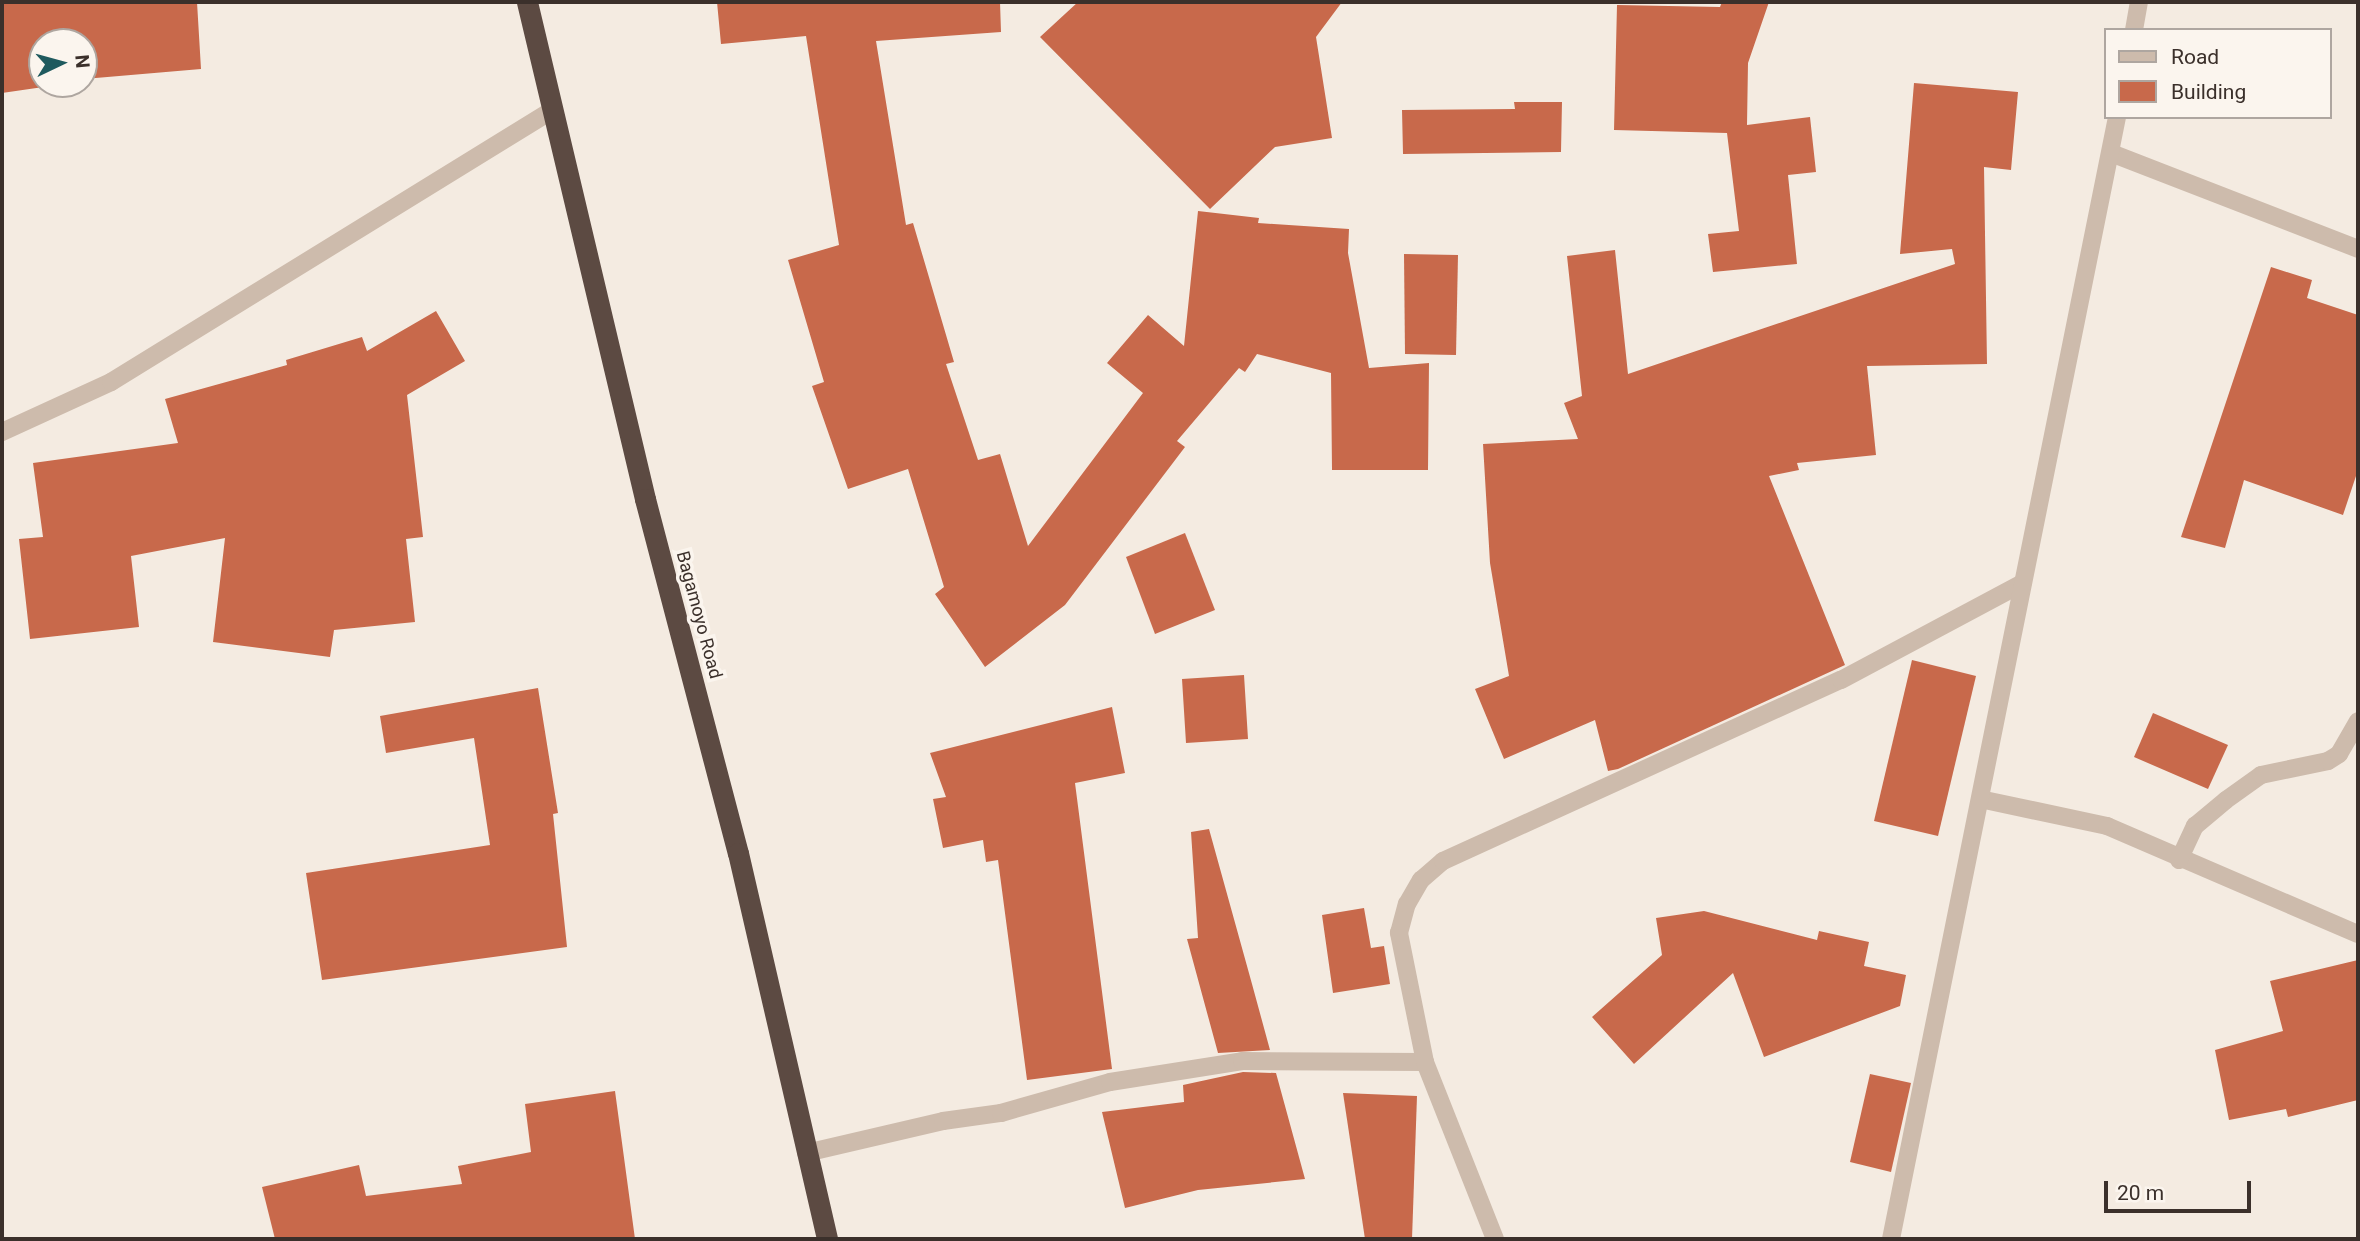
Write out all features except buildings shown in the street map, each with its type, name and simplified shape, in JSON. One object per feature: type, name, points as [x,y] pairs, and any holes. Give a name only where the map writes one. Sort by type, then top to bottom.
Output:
[{"type":"highway","name":"Bagamoyo Road","points":[[527,2],[645,499],[738,853],[827,1239]]},
{"type":"street","points":[[2134,28],[2139,2]]},
{"type":"street","points":[[2,432],[111,382],[554,109]]},
{"type":"street","points":[[1891,1239],[2118,119]]},
{"type":"street","points":[[2111,153],[2358,249]]},
{"type":"street","points":[[1495,1239],[1425,1062],[1399,933],[1407,904],[1421,880],[1443,861],[1841,680],[2023,583]]},
{"type":"street","points":[[2179,860],[2195,826],[2226,800],[2261,775],[2328,761],[2339,754],[2358,721]]},
{"type":"street","points":[[1980,799],[2108,826],[2179,860],[2358,934]]},
{"type":"street","points":[[806,1153],[943,1121],[1001,1113],[1110,1082],[1242,1061],[1425,1062]]}]
